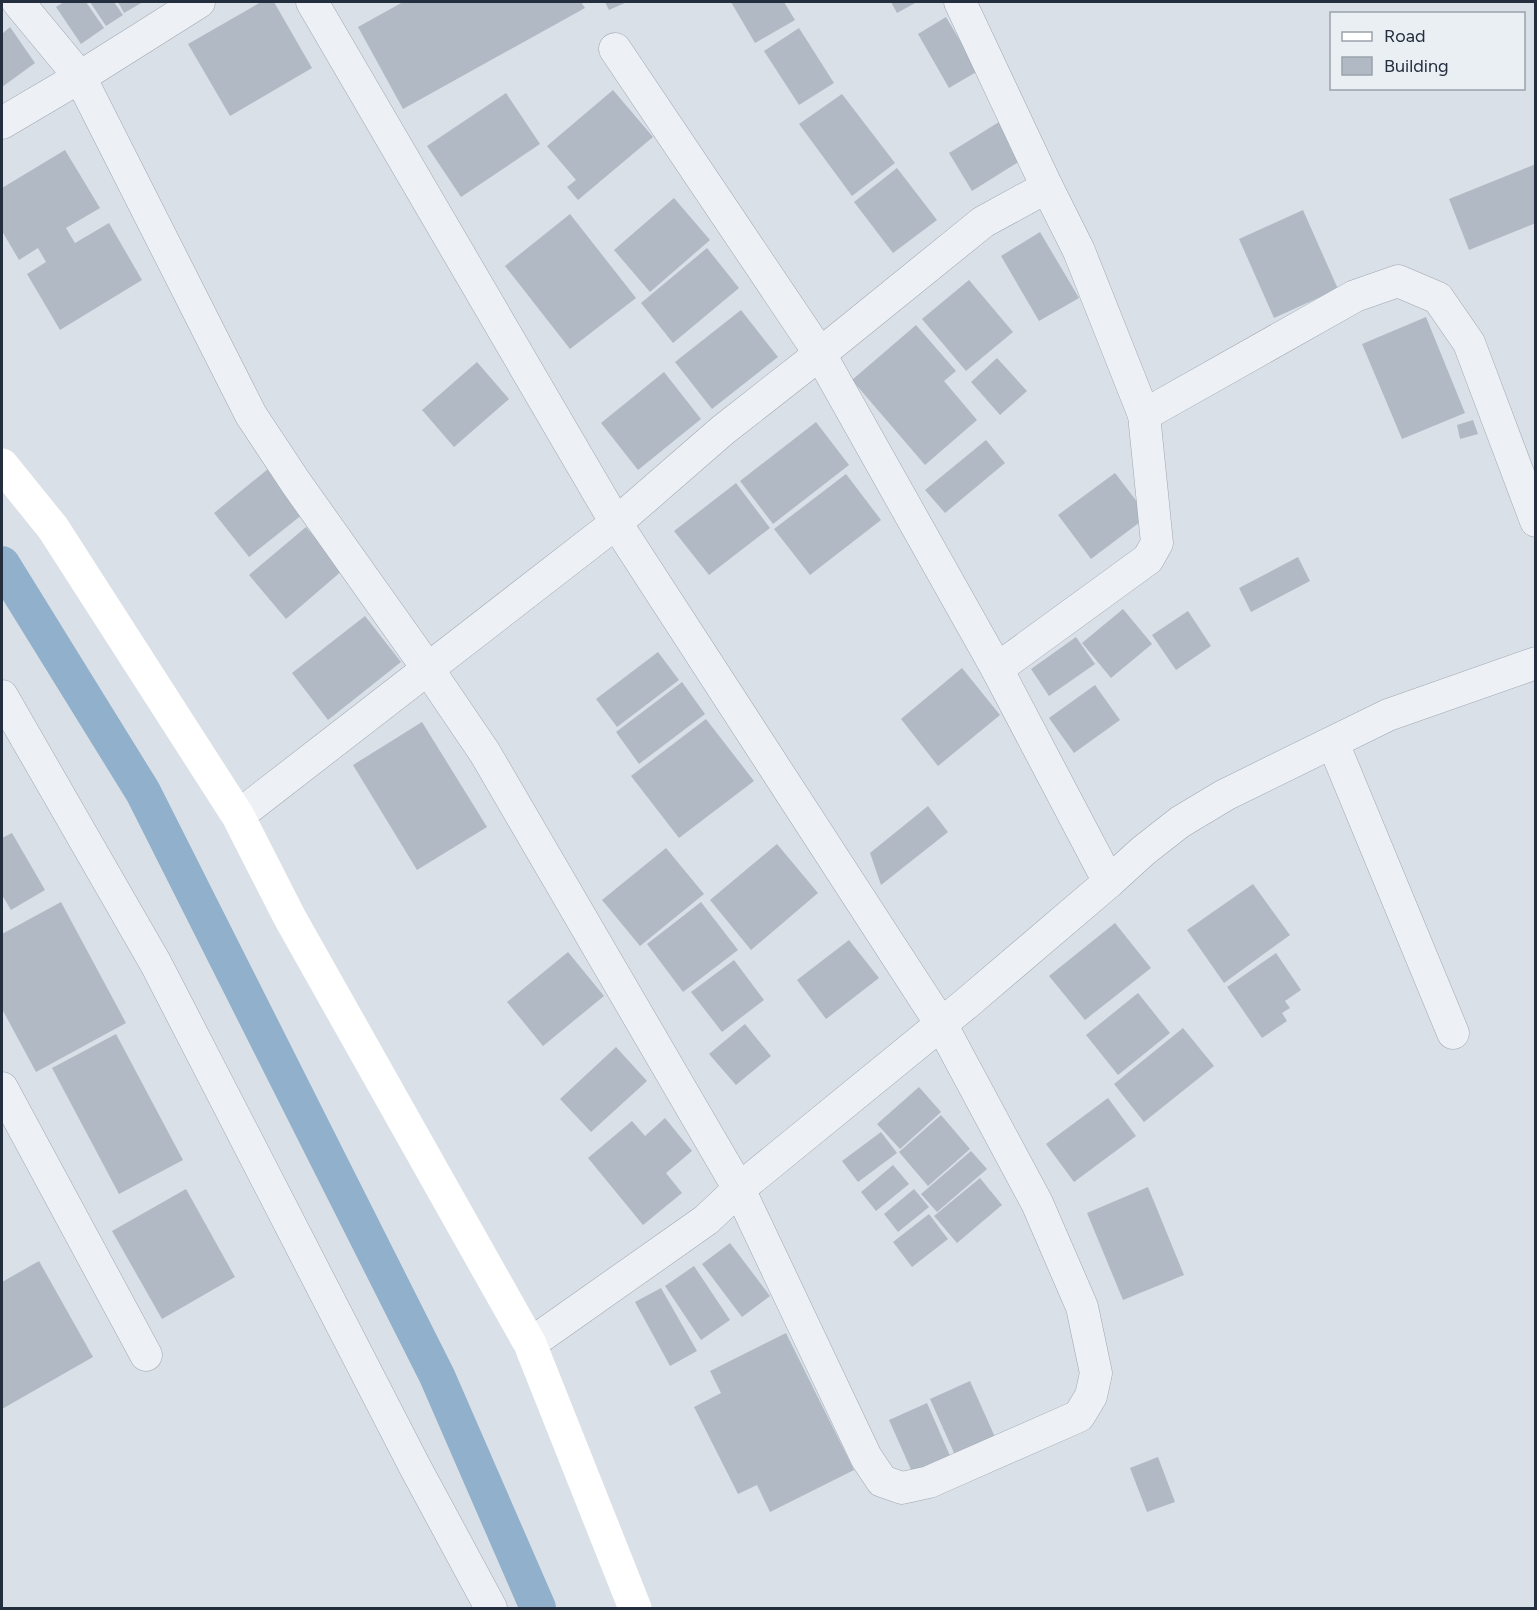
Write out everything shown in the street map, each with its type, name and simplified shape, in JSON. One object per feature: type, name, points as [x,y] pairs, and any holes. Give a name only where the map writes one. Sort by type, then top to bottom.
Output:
[{"type":"street","points":[[18,2],[81,77],[252,415],[302,492],[485,753],[739,1189],[866,1457],[882,1481],[903,1488],[929,1482],[1079,1416],[1091,1396],[1096,1373],[1082,1307],[1037,1203],[941,1024],[616,523],[312,2]]},
{"type":"street","points":[[2,123],[81,77],[199,2]]},
{"type":"street","points":[[960,2],[1079,251],[1144,415],[1156,522],[1157,543],[1148,559],[997,669]]},
{"type":"street","points":[[615,49],[820,354],[997,669],[1109,882]]},
{"type":"street","points":[[238,816],[616,523],[723,430],[983,222],[1047,187]]},
{"type":"street","points":[[1144,415],[1355,296],[1398,281],[1438,298],[1469,343],[1536,521]]},
{"type":"street","points":[[2,465],[53,528],[238,816],[290,918],[530,1344],[636,1608]]},
{"type":"street","points":[[530,1344],[706,1220],[739,1189],[967,1003],[1143,851],[1180,822],[1225,795],[1388,715],[1536,663]]},
{"type":"street","points":[[2,696],[156,964],[490,1608]]},
{"type":"street","points":[[1333,743],[1453,1033]]},
{"type":"street","points":[[2,1088],[146,1354]]},
{"type":"building","points":[[64,2],[86,2],[104,28],[81,44],[56,7]]},
{"type":"building","points":[[90,2],[114,2],[123,15],[106,26]]},
{"type":"building","points":[[118,2],[143,2],[124,13]]},
{"type":"building","points":[[261,2],[274,2],[312,68],[230,116],[188,44]]},
{"type":"building","points":[[403,2],[581,2],[585,8],[403,109],[358,27]]},
{"type":"building","points":[[605,2],[627,2],[609,10]]},
{"type":"building","points":[[731,2],[784,2],[795,20],[755,43]]},
{"type":"building","points":[[891,2],[917,2],[897,13]]},
{"type":"building","points":[[946,17],[978,71],[949,88],[918,34]]},
{"type":"building","points":[[10,27],[35,63],[2,87],[2,34]]},
{"type":"building","points":[[799,28],[834,83],[799,105],[764,51]]},
{"type":"building","points":[[613,90],[653,137],[578,200],[567,187],[576,180],[547,146]]},
{"type":"building","points":[[506,93],[540,144],[461,197],[427,146]]},
{"type":"building","points":[[842,94],[895,163],[852,196],[799,124]]},
{"type":"building","points":[[999,122],[1023,159],[972,191],[949,153]]},
{"type":"building","points":[[65,150],[100,208],[66,228],[75,243],[109,223],[142,280],[60,330],[27,274],[46,262],[38,248],[19,260],[2,231],[2,188]]},
{"type":"building","points":[[1536,164],[1536,223],[1469,250],[1449,199]]},
{"type":"building","points":[[897,168],[937,220],[893,253],[854,202]]},
{"type":"building","points":[[674,198],[710,240],[650,292],[614,250]]},
{"type":"building","points":[[1303,210],[1338,289],[1274,318],[1239,239]]},
{"type":"building","points":[[570,214],[636,298],[570,349],[505,266]]},
{"type":"building","points":[[1040,232],[1079,298],[1039,321],[1001,256]]},
{"type":"building","points":[[707,248],[739,288],[673,343],[641,303]]},
{"type":"building","points":[[969,280],[1013,332],[966,371],[922,319]]},
{"type":"building","points":[[741,310],[778,357],[712,409],[675,362]]},
{"type":"building","points":[[1426,317],[1465,413],[1402,439],[1362,344]]},
{"type":"building","points":[[916,325],[956,371],[944,381],[977,420],[925,465],[852,380]]},
{"type":"building","points":[[997,358],[1027,391],[1000,415],[971,382]]},
{"type":"building","points":[[477,362],[509,399],[454,447],[422,410]]},
{"type":"building","points":[[664,372],[701,419],[638,470],[601,423]]},
{"type":"building","points":[[1473,420],[1478,434],[1460,439],[1457,425]]},
{"type":"building","points":[[816,422],[849,465],[773,524],[740,481]]},
{"type":"building","points":[[986,440],[1005,463],[945,513],[925,490]]},
{"type":"building","points":[[268,469],[303,514],[249,557],[214,513]]},
{"type":"building","points":[[1115,473],[1148,516],[1091,559],[1058,515]]},
{"type":"building","points":[[846,474],[881,520],[810,575],[774,529]]},
{"type":"building","points":[[736,483],[770,528],[709,575],[674,531]]},
{"type":"building","points":[[306,527],[343,570],[286,619],[249,575]]},
{"type":"building","points":[[1298,557],[1310,581],[1251,612],[1239,588]]},
{"type":"building","points":[[1123,609],[1152,644],[1111,678],[1082,643]]},
{"type":"building","points":[[1188,611],[1211,646],[1176,670],[1152,635]]},
{"type":"building","points":[[365,616],[401,662],[328,720],[292,673]]},
{"type":"building","points":[[1076,637],[1095,664],[1049,696],[1031,669]]},
{"type":"building","points":[[658,652],[679,680],[617,727],[596,699]]},
{"type":"building","points":[[962,668],[1000,715],[938,766],[901,719]]},
{"type":"building","points":[[682,682],[705,714],[639,764],[616,732]]},
{"type":"building","points":[[1095,685],[1120,720],[1074,753],[1049,718]]},
{"type":"building","points":[[706,719],[754,781],[679,838],[631,776]]},
{"type":"building","points":[[422,722],[487,827],[417,870],[353,765]]},
{"type":"building","points":[[928,806],[948,832],[881,885],[870,853]]},
{"type":"building","points":[[12,833],[45,890],[11,910],[2,895],[2,838]]},
{"type":"building","points":[[777,844],[818,893],[751,950],[710,900]]},
{"type":"building","points":[[666,848],[704,894],[640,946],[602,900]]},
{"type":"building","points":[[1253,884],[1290,935],[1224,983],[1187,930]]},
{"type":"building","points":[[61,902],[126,1023],[36,1072],[2,1009],[2,934]]},
{"type":"building","points":[[701,902],[738,950],[683,992],[647,944]]},
{"type":"building","points":[[1115,923],[1151,968],[1085,1020],[1049,976]]},
{"type":"building","points":[[849,940],[879,978],[826,1019],[797,980]]},
{"type":"building","points":[[568,952],[604,996],[543,1046],[507,1002]]},
{"type":"building","points":[[1276,953],[1301,990],[1285,1001],[1290,1008],[1282,1013],[1287,1021],[1262,1038],[1227,987]]},
{"type":"building","points":[[734,960],[764,1000],[722,1032],[691,992]]},
{"type":"building","points":[[1138,993],[1170,1033],[1118,1075],[1086,1035]]},
{"type":"building","points":[[745,1024],[771,1056],[736,1085],[709,1054]]},
{"type":"building","points":[[1183,1028],[1214,1066],[1144,1122],[1114,1084]]},
{"type":"building","points":[[116,1034],[183,1160],[119,1194],[52,1068]]},
{"type":"building","points":[[616,1047],[647,1081],[591,1132],[560,1099]]},
{"type":"building","points":[[919,1087],[941,1112],[900,1149],[877,1124]]},
{"type":"building","points":[[1108,1098],[1136,1136],[1074,1182],[1046,1144]]},
{"type":"building","points":[[941,1115],[970,1149],[928,1186],[899,1152]]},
{"type":"building","points":[[665,1118],[692,1151],[666,1173],[682,1193],[643,1225],[588,1158],[632,1121],[645,1136]]},
{"type":"building","points":[[881,1132],[897,1153],[858,1182],[842,1161]]},
{"type":"building","points":[[971,1151],[987,1169],[937,1212],[921,1194]]},
{"type":"building","points":[[893,1165],[909,1184],[876,1211],[861,1192]]},
{"type":"building","points":[[980,1178],[1002,1205],[957,1243],[934,1216]]},
{"type":"building","points":[[1148,1187],[1184,1275],[1123,1300],[1087,1213]]},
{"type":"building","points":[[186,1189],[235,1277],[162,1319],[112,1231]]},
{"type":"building","points":[[914,1189],[929,1207],[898,1232],[884,1214]]},
{"type":"building","points":[[929,1214],[948,1239],[912,1267],[893,1242]]},
{"type":"building","points":[[730,1243],[770,1296],[742,1317],[702,1264]]},
{"type":"building","points":[[39,1261],[93,1357],[2,1409],[2,1282]]},
{"type":"building","points":[[694,1266],[730,1320],[701,1340],[665,1286]]},
{"type":"building","points":[[661,1288],[697,1351],[670,1366],[635,1302]]},
{"type":"building","points":[[786,1333],[854,1470],[770,1512],[757,1485],[738,1494],[694,1407],[721,1393],[710,1371]]},
{"type":"building","points":[[970,1381],[995,1437],[955,1455],[930,1399]]},
{"type":"building","points":[[927,1403],[951,1458],[913,1474],[889,1420]]},
{"type":"building","points":[[1158,1457],[1175,1502],[1147,1512],[1130,1468]]},
{"type":"waterway","points":[[2,564],[143,792],[437,1376],[538,1608]]}]
